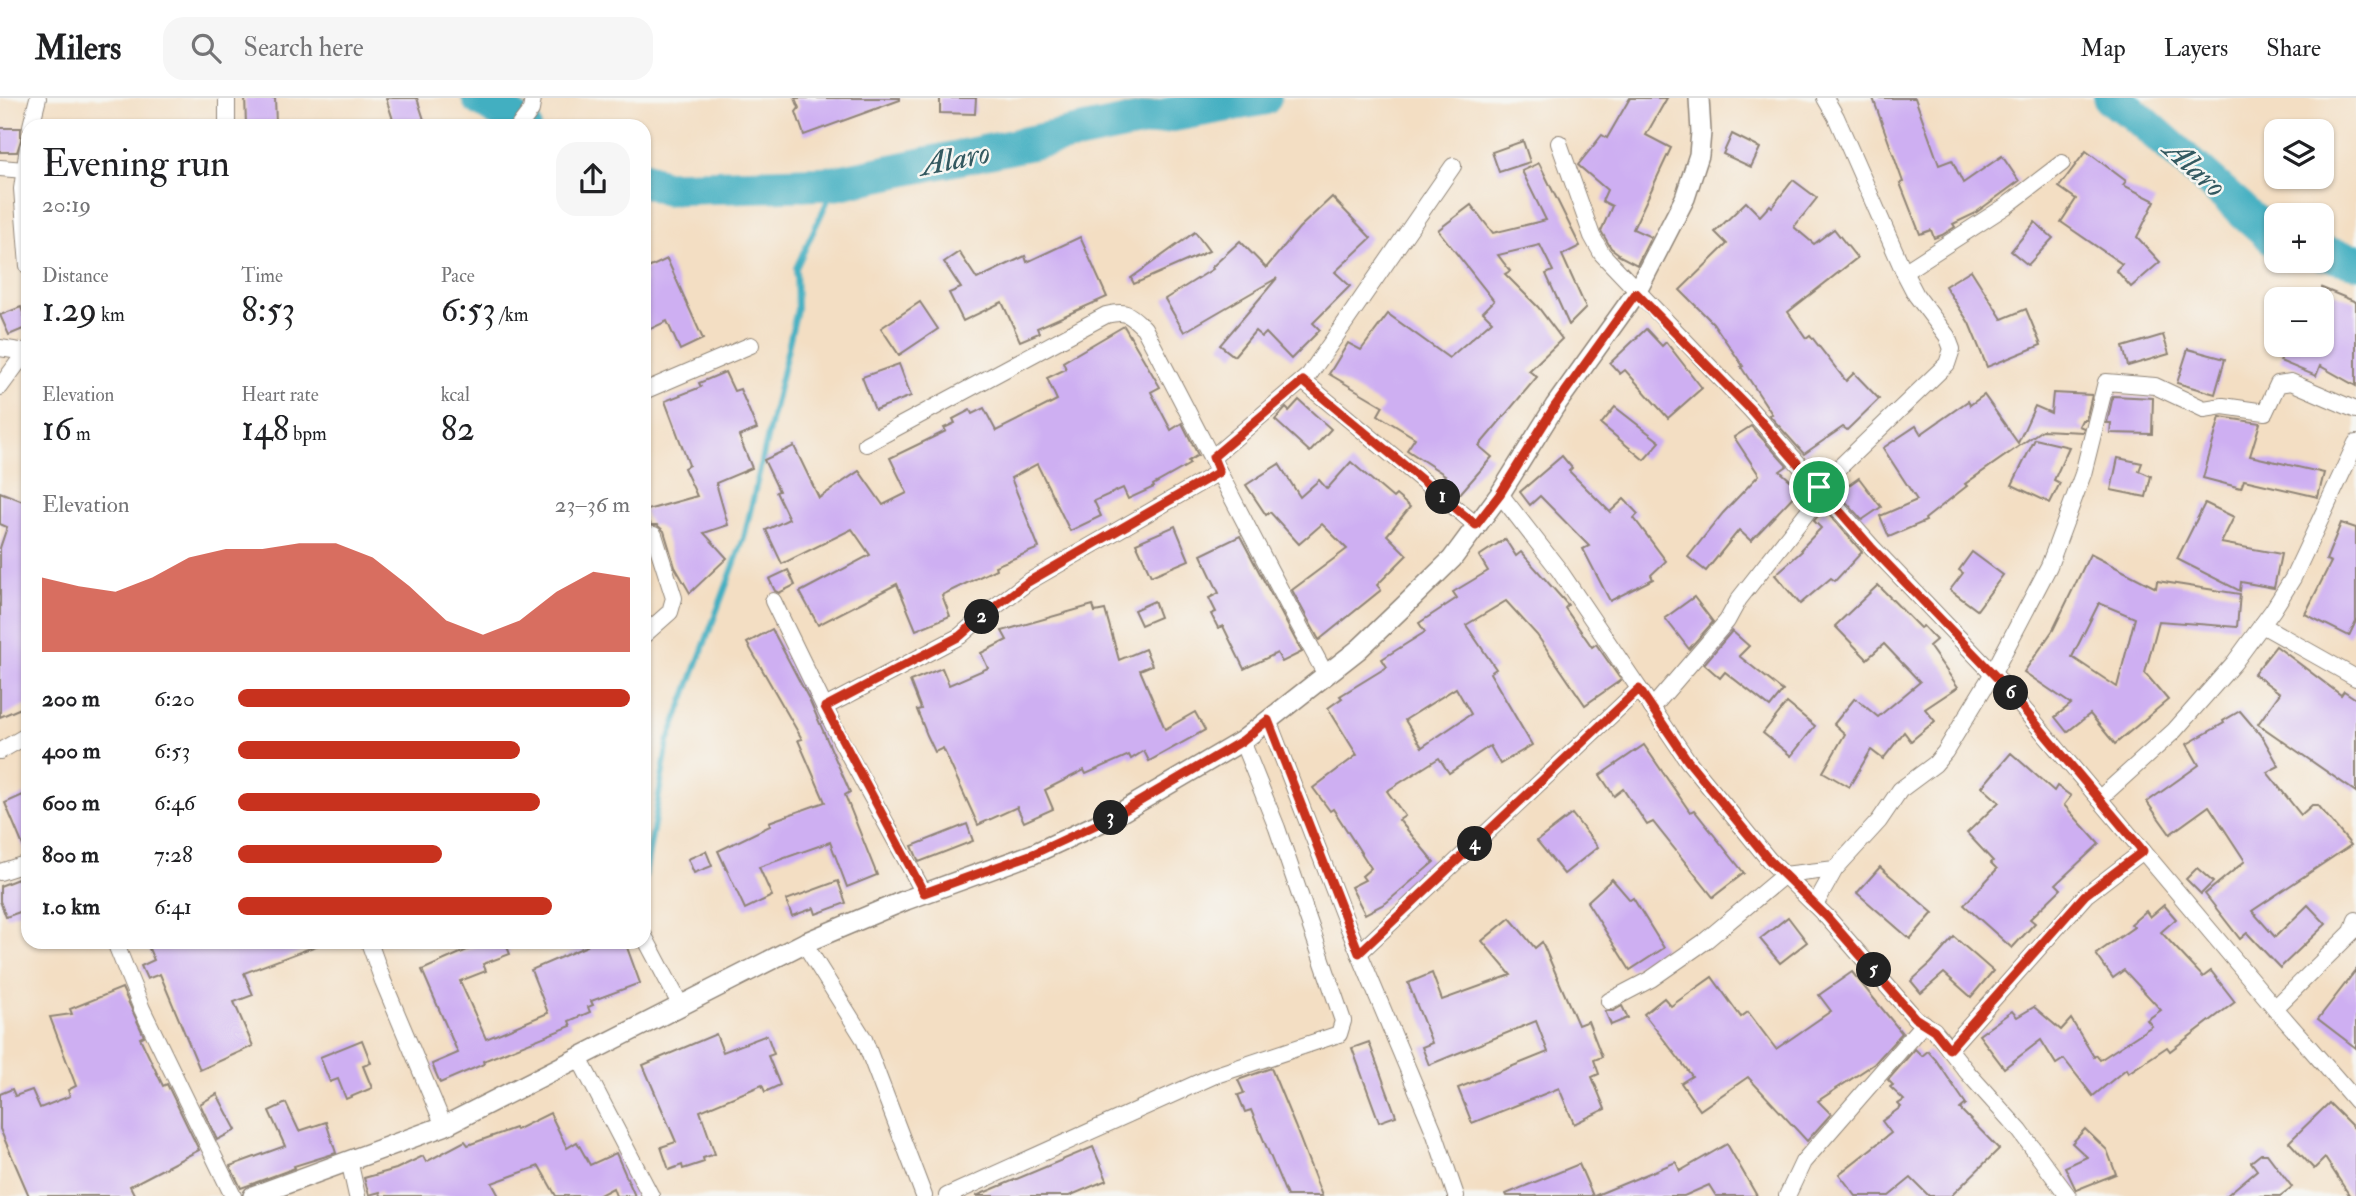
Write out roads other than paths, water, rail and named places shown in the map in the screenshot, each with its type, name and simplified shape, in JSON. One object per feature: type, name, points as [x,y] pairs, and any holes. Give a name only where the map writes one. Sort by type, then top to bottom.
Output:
[{"type":"street","points":[[33,119],[38,98]]},
{"type":"street","points":[[227,98],[227,119]]},
{"type":"street","points":[[524,119],[531,110],[533,98]]},
{"type":"street","points":[[253,1196],[444,1126],[804,943],[924,893],[1033,854],[1113,817],[1242,741],[1359,649],[1443,568],[1500,494],[1555,406],[1636,293],[1685,198],[1699,155],[1699,98]]},
{"type":"street","points":[[1652,708],[1727,621],[1739,599],[1784,544],[1821,490],[1947,364],[1952,348],[1947,336],[1916,295],[1904,272],[1836,117],[1825,98]]},
{"type":"street","points":[[1559,144],[1592,236],[1602,254],[1636,293],[1750,409],[1871,547],[1993,673],[2356,1101]]},
{"type":"street","points":[[1904,272],[2006,206],[2062,163]]},
{"type":"street","points":[[825,707],[960,636],[1028,582],[1216,465],[1309,375],[1453,166]]},
{"type":"street","points":[[0,168],[21,170]]},
{"type":"street","points":[[866,444],[1106,315],[1128,313],[1144,328],[1326,675]]},
{"type":"street","points":[[651,387],[751,345]]},
{"type":"street","points":[[0,348],[21,350]]},
{"type":"street","points":[[0,387],[21,359]]},
{"type":"street","points":[[1303,381],[1476,525]]},
{"type":"street","points":[[1815,905],[1835,869],[1879,821],[1900,790],[1935,765],[1945,752],[1993,673],[2049,566],[2083,474],[2106,382],[2154,386],[2204,409],[2223,406],[2265,412],[2274,388],[2278,384],[2291,382],[2356,410]]},
{"type":"street","points":[[2099,799],[2174,731],[2234,663],[2263,625],[2293,578],[2356,443]]},
{"type":"street","points":[[1500,494],[1559,570],[1688,761],[1769,860],[1815,905],[1915,1018],[1934,1030],[2020,1131],[2068,1196]]},
{"type":"street","points":[[651,629],[670,612],[674,598],[654,535]]},
{"type":"street","points":[[773,601],[825,707],[924,893]]},
{"type":"street","points":[[2263,625],[2356,678]]},
{"type":"street","points":[[1359,953],[1639,689]]},
{"type":"street","points":[[1268,720],[1359,953],[1433,1129],[1455,1196]]},
{"type":"street","points":[[0,751],[21,739]]},
{"type":"street","points":[[947,1196],[1213,1076],[1339,1034],[1343,1021],[1277,828],[1242,741]]},
{"type":"street","points":[[1949,1049],[2085,895],[2143,851]]},
{"type":"street","points":[[0,872],[21,865]]},
{"type":"street","points":[[1609,1000],[1651,979],[1704,942],[1784,875],[1835,869]]},
{"type":"street","points":[[2275,1008],[2351,932],[2356,922]]},
{"type":"street","points":[[804,943],[864,1039],[925,1196]]},
{"type":"street","points":[[118,949],[142,1009],[233,1196]]},
{"type":"street","points":[[372,949],[444,1126]]},
{"type":"street","points":[[651,949],[681,1006]]},
{"type":"street","points":[[1787,1196],[1803,1162],[1924,1023]]},
{"type":"street","points":[[579,1058],[651,1196]]},
{"type":"street","points":[[349,1160],[357,1196]]},
{"type":"waterway","name":"Alaro","points":[[479,98],[513,119]]},
{"type":"waterway","name":"Alaro","points":[[651,182],[665,188],[836,183],[1121,124],[1264,98]]},
{"type":"waterway","name":"Alaro","points":[[2110,98],[2133,113],[2264,229]]},
{"type":"waterway","points":[[651,841],[668,742],[744,538],[797,309],[796,268],[836,183]]},
{"type":"waterway","name":"Alaro","points":[[2334,256],[2356,261]]}]
